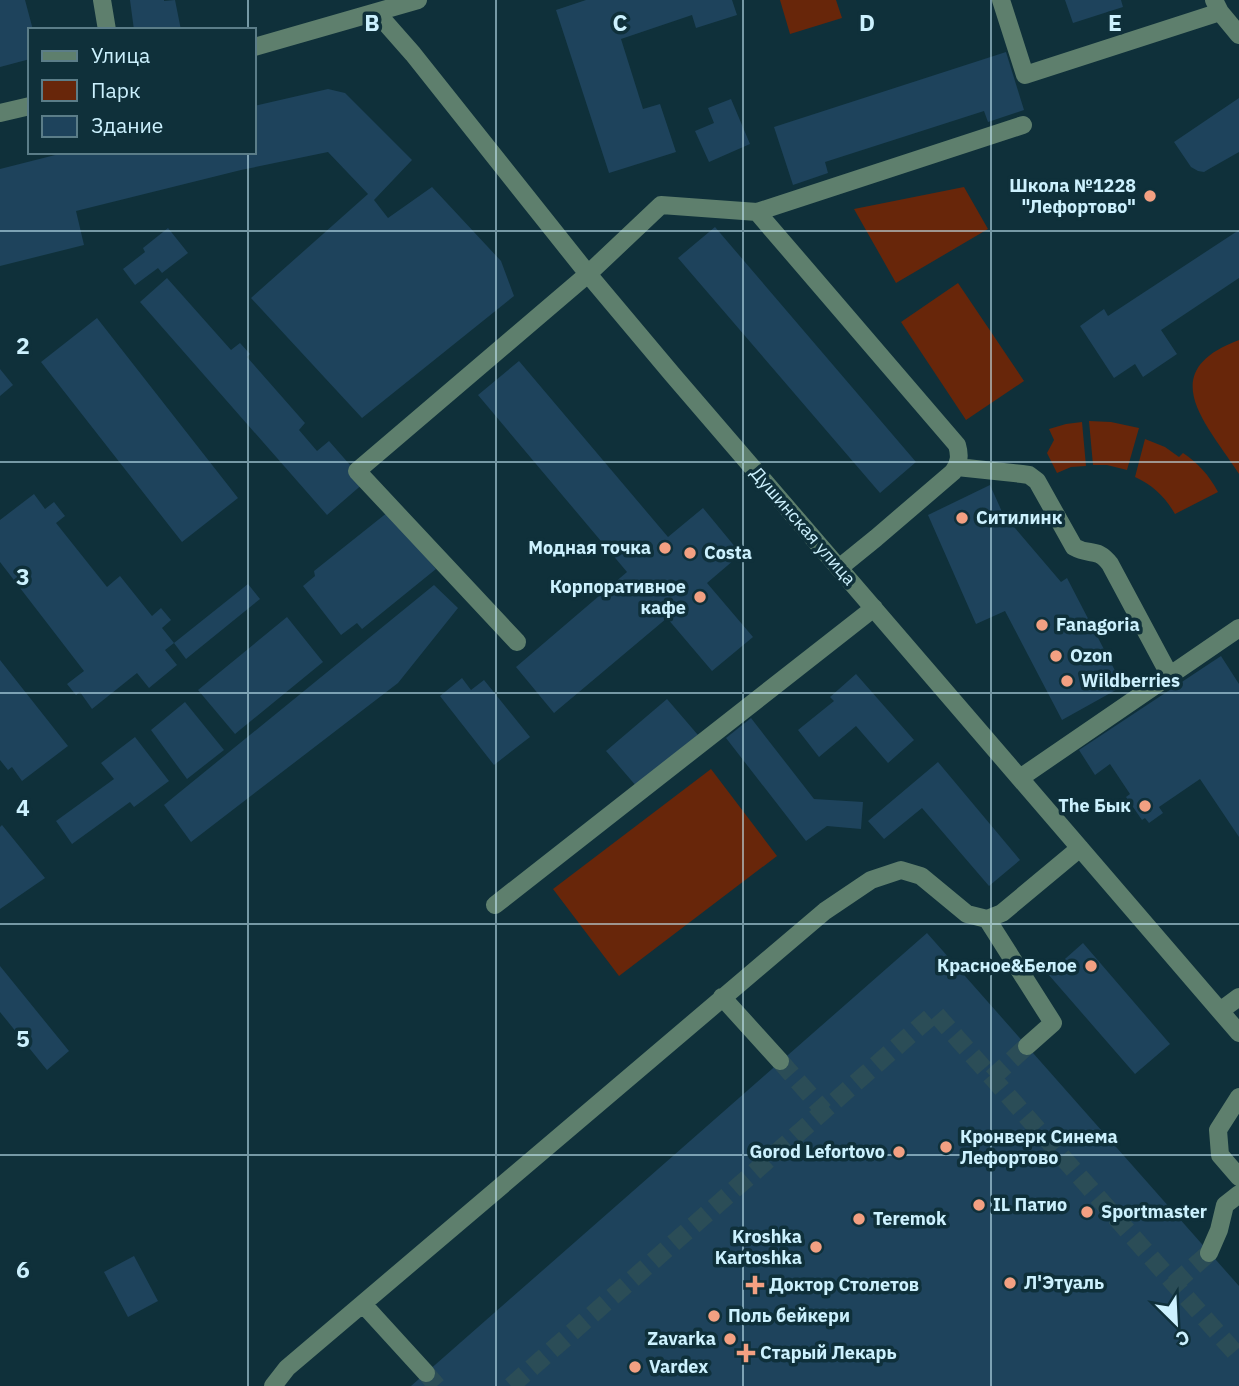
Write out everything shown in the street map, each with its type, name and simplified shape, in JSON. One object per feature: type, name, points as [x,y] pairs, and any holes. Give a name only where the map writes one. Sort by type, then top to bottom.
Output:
[{"type":"street","points":[[102,0],[107,28]]},
{"type":"street","points":[[256,46],[418,0]]},
{"type":"street","points":[[1001,0],[1025,75],[1217,6],[1239,35]]},
{"type":"street","name":"Душинская улица","points":[[376,12],[413,54],[588,275],[1239,1033]]},
{"type":"street","points":[[0,113],[28,106]]},
{"type":"street","points":[[517,642],[357,471],[588,275],[661,205],[757,212],[1023,125]]},
{"type":"street","points":[[757,212],[957,445],[959,453],[957,467],[948,477],[839,568]]},
{"type":"street","points":[[957,467],[1029,475],[1037,481],[1074,547],[1096,552],[1110,564],[1170,676]]},
{"type":"street","points":[[495,905],[874,608]]},
{"type":"street","points":[[1020,778],[1239,628]]},
{"type":"street","points":[[273,1386],[287,1368],[722,997],[825,911],[871,880],[901,870],[921,876],[967,914],[986,919],[1002,913],[1080,848]]},
{"type":"street","points":[[986,919],[1053,1023],[1027,1046]]},
{"type":"street","points":[[722,997],[780,1061]]},
{"type":"street","points":[[1220,1011],[1239,998]]},
{"type":"street","points":[[1239,1097],[1218,1130],[1220,1155],[1239,1177]]},
{"type":"street","points":[[1209,1253],[1219,1230],[1225,1205],[1239,1194]]},
{"type":"street","points":[[363,1304],[426,1373]]},
{"type":"green space","points":[[780,0],[836,0],[842,18],[790,34]]},
{"type":"green space","points":[[964,187],[988,229],[896,283],[854,209]]},
{"type":"green space","points":[[958,283],[1024,381],[966,420],[901,322]]},
{"type":"green space","points":[[1239,340],[1239,474],[1202,418],[1195,400],[1193,383],[1198,367],[1213,353]]},
{"type":"green space","points":[[1089,421],[1139,428],[1127,470],[1093,465]]},
{"type":"green space","points":[[1082,422],[1086,466],[1071,467],[1057,473],[1047,453],[1054,440],[1049,429]]},
{"type":"green space","points":[[1145,439],[1165,447],[1179,457],[1183,453],[1207,475],[1218,492],[1175,514],[1158,492],[1135,477]]},
{"type":"green space","points":[[711,769],[777,856],[619,976],[553,889]]},
{"type":"building","points":[[0,0],[25,0],[32,28],[28,28],[28,60],[0,67]]},
{"type":"building","points":[[130,0],[175,0],[181,28],[134,28]]},
{"type":"building","points":[[586,0],[732,0],[737,15],[696,28],[692,15],[621,39],[643,109],[660,104],[676,152],[609,173],[556,10]]},
{"type":"building","points":[[1065,0],[1121,0],[1123,7],[1073,23]]},
{"type":"building","points":[[1006,52],[1024,110],[988,122],[984,111],[825,162],[828,173],[793,185],[774,127]]},
{"type":"building","points":[[328,89],[345,93],[412,160],[374,200],[388,218],[432,187],[501,261],[514,296],[362,418],[251,298],[368,194],[328,152],[241,170],[76,211],[84,245],[0,266],[0,169],[59,154],[256,154],[256,106]]},
{"type":"building","points":[[1239,98],[1239,152],[1204,172],[1191,167],[1174,142]]},
{"type":"building","points":[[731,99],[750,144],[709,162],[695,131],[714,123],[708,108]]},
{"type":"building","points":[[715,227],[916,462],[880,493],[678,258]]},
{"type":"building","points":[[168,228],[188,253],[162,273],[158,268],[135,285],[123,269],[145,252],[143,248]]},
{"type":"building","points":[[1239,230],[1239,278],[1161,330],[1177,354],[1143,377],[1135,364],[1114,378],[1080,326],[1104,309],[1108,316]]},
{"type":"building","points":[[167,278],[231,350],[240,343],[250,354],[247,357],[305,423],[299,430],[317,451],[329,441],[365,482],[327,515],[140,302]]},
{"type":"building","points":[[97,318],[238,498],[182,542],[41,362]]},
{"type":"building","points":[[519,361],[668,537],[703,508],[741,554],[707,583],[753,637],[712,671],[667,618],[554,713],[516,667],[627,572],[478,395]]},
{"type":"building","points":[[0,369],[13,385],[0,396]]},
{"type":"building","points":[[990,485],[1003,514],[1061,582],[1067,578],[1123,686],[1062,720],[1005,611],[976,624],[928,515]]},
{"type":"building","points":[[34,494],[45,509],[54,502],[65,516],[56,523],[107,587],[120,576],[152,616],[161,608],[171,620],[162,628],[174,643],[165,650],[177,665],[149,688],[137,673],[92,709],[80,692],[76,695],[67,684],[84,671],[0,562],[0,520]]},
{"type":"building","points":[[388,512],[436,569],[362,629],[357,623],[341,635],[303,586],[315,576],[314,571]]},
{"type":"building","points":[[248,584],[260,599],[186,659],[174,643]]},
{"type":"building","points":[[434,585],[458,608],[398,683],[191,842],[164,805]]},
{"type":"building","points":[[287,617],[323,662],[235,734],[198,690]]},
{"type":"building","points":[[1221,656],[1239,684],[1239,837],[1200,779],[1159,807],[1163,813],[1149,823],[1145,818],[1142,820],[1126,797],[1130,794],[1110,764],[1095,775],[1079,750]]},
{"type":"building","points":[[0,660],[68,746],[22,781],[12,767],[8,770],[0,760]]},
{"type":"building","points":[[856,674],[914,740],[888,763],[856,726],[819,757],[798,730],[834,701],[830,697]]},
{"type":"building","points":[[462,678],[471,690],[484,680],[530,737],[494,765],[440,696]]},
{"type":"building","points":[[667,699],[698,735],[637,787],[606,751]]},
{"type":"building","points":[[185,702],[224,750],[187,779],[151,730]]},
{"type":"building","points":[[751,718],[814,799],[863,802],[861,829],[827,826],[806,841],[726,738]]},
{"type":"building","points":[[135,737],[169,781],[134,807],[130,802],[72,844],[56,821],[114,779],[101,763]]},
{"type":"building","points":[[938,762],[1020,860],[989,886],[922,808],[884,839],[868,821]]},
{"type":"building","points":[[2,825],[45,878],[0,909],[0,827]]},
{"type":"building","name":"Gorod Lefortovo","points":[[927,933],[1239,1286],[1239,1386],[411,1386]]},
{"type":"building","points":[[1083,943],[1170,1044],[1135,1074],[1048,974]]},
{"type":"building","points":[[0,966],[69,1051],[47,1070],[0,1012]]},
{"type":"building","points":[[134,1256],[158,1301],[128,1317],[104,1272]]},
{"type":"tunnel","points":[[511,1386],[935,1013],[1239,1357]]},
{"type":"tunnel","points":[[992,1078],[1027,1046]]},
{"type":"tunnel","points":[[780,1061],[824,1111]]},
{"type":"tunnel","points":[[1174,1284],[1209,1253]]},
{"type":"tunnel","points":[[426,1373],[437,1386]]},
{"type":"place","name":"Школа №1228 \"Лефортово\"","points":[[1150,196]]},
{"type":"place","name":"Ситилинк","points":[[962,518]]},
{"type":"place","name":"Модная точка","points":[[665,548]]},
{"type":"place","name":"Costa","points":[[690,553]]},
{"type":"place","name":"Корпоративное кафе","points":[[700,597]]},
{"type":"place","name":"Fanagoria","points":[[1042,625]]},
{"type":"place","name":"Ozon","points":[[1056,656]]},
{"type":"place","name":"Wildberries","points":[[1067,681]]},
{"type":"place","name":"The Бык","points":[[1145,806]]},
{"type":"place","name":"Красное&Белое","points":[[1091,966]]},
{"type":"place","name":"Кронверк Синема Лефортово","points":[[946,1147]]},
{"type":"place","name":"Gorod Lefortovo","points":[[899,1152]]},
{"type":"place","name":"IL Патио","points":[[979,1205]]},
{"type":"place","name":"Sportmaster","points":[[1087,1212]]},
{"type":"place","name":"Teremok","points":[[859,1219]]},
{"type":"place","name":"Kroshka Kartoshka","points":[[816,1247]]},
{"type":"place","name":"Л'Этуаль","points":[[1010,1283]]},
{"type":"place","name":"Доктор Столетов","points":[[755,1285]]},
{"type":"place","name":"Поль бейкери","points":[[714,1316]]},
{"type":"place","name":"Zavarka","points":[[730,1339]]},
{"type":"place","name":"Старый Лекарь","points":[[746,1353]]},
{"type":"place","name":"Vardex","points":[[635,1367]]}]
